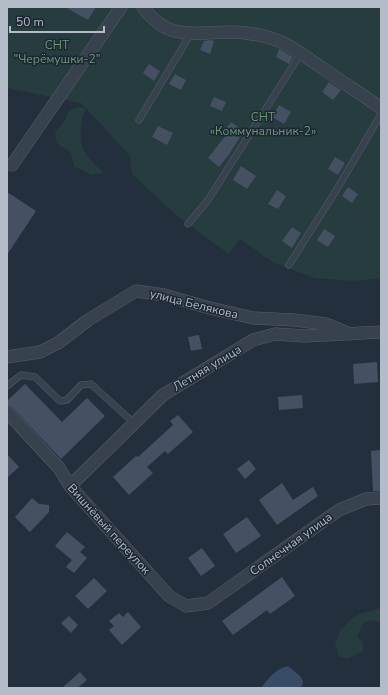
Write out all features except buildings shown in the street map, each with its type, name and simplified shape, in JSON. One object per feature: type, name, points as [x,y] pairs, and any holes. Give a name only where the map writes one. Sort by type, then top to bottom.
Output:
[{"type":"street","points":[[12,165],[121,7]]},
{"type":"street","points":[[143,7],[148,14],[164,27],[177,32],[190,35],[233,32],[270,38],[288,44],[381,108]]},
{"type":"street","name":"улица Белякова","points":[[7,357],[40,352],[46,349],[88,320],[136,290],[164,295],[253,318],[294,320],[326,324],[350,334]]},
{"type":"street","name":"Летняя улица","points":[[70,486],[163,395],[253,340],[275,334],[305,336],[381,332]]},
{"type":"street","name":"Вишнёвый переулок","points":[[7,412],[59,468],[70,486],[169,596],[186,606],[208,604]]},
{"type":"street","name":"Солнечная улица","points":[[208,604],[339,510],[366,499],[381,498]]},
{"type":"lane","points":[[139,120],[190,35]]},
{"type":"lane","points":[[188,224],[208,200],[301,53]]},
{"type":"lane","points":[[289,265],[337,189],[381,114]]},
{"type":"lane","points":[[7,386],[21,375],[35,376],[60,401],[67,400],[81,384],[91,384],[134,423]]},
{"type":"green space","name":"СНТ «Коммунальник-2»","points":[[7,7],[381,7],[381,278],[353,281],[315,278],[274,263],[240,239],[229,254],[177,216],[132,174],[130,156],[86,108],[81,123],[83,149],[92,162],[104,173],[91,175],[74,166],[71,153],[57,143],[55,133],[63,123],[69,111],[77,107],[85,108],[81,103],[7,88]]},
{"type":"green space","points":[[381,608],[381,622],[369,620],[363,624],[357,636],[363,643],[363,651],[347,659],[339,656],[335,643],[341,630],[350,620],[359,614]]},
{"type":"water","points":[[288,666],[301,677],[303,682],[300,688],[261,688],[279,669]]},
{"type":"park label","name":"СНТ \"Черёмушки-2\"","points":[[57,52]]}]
